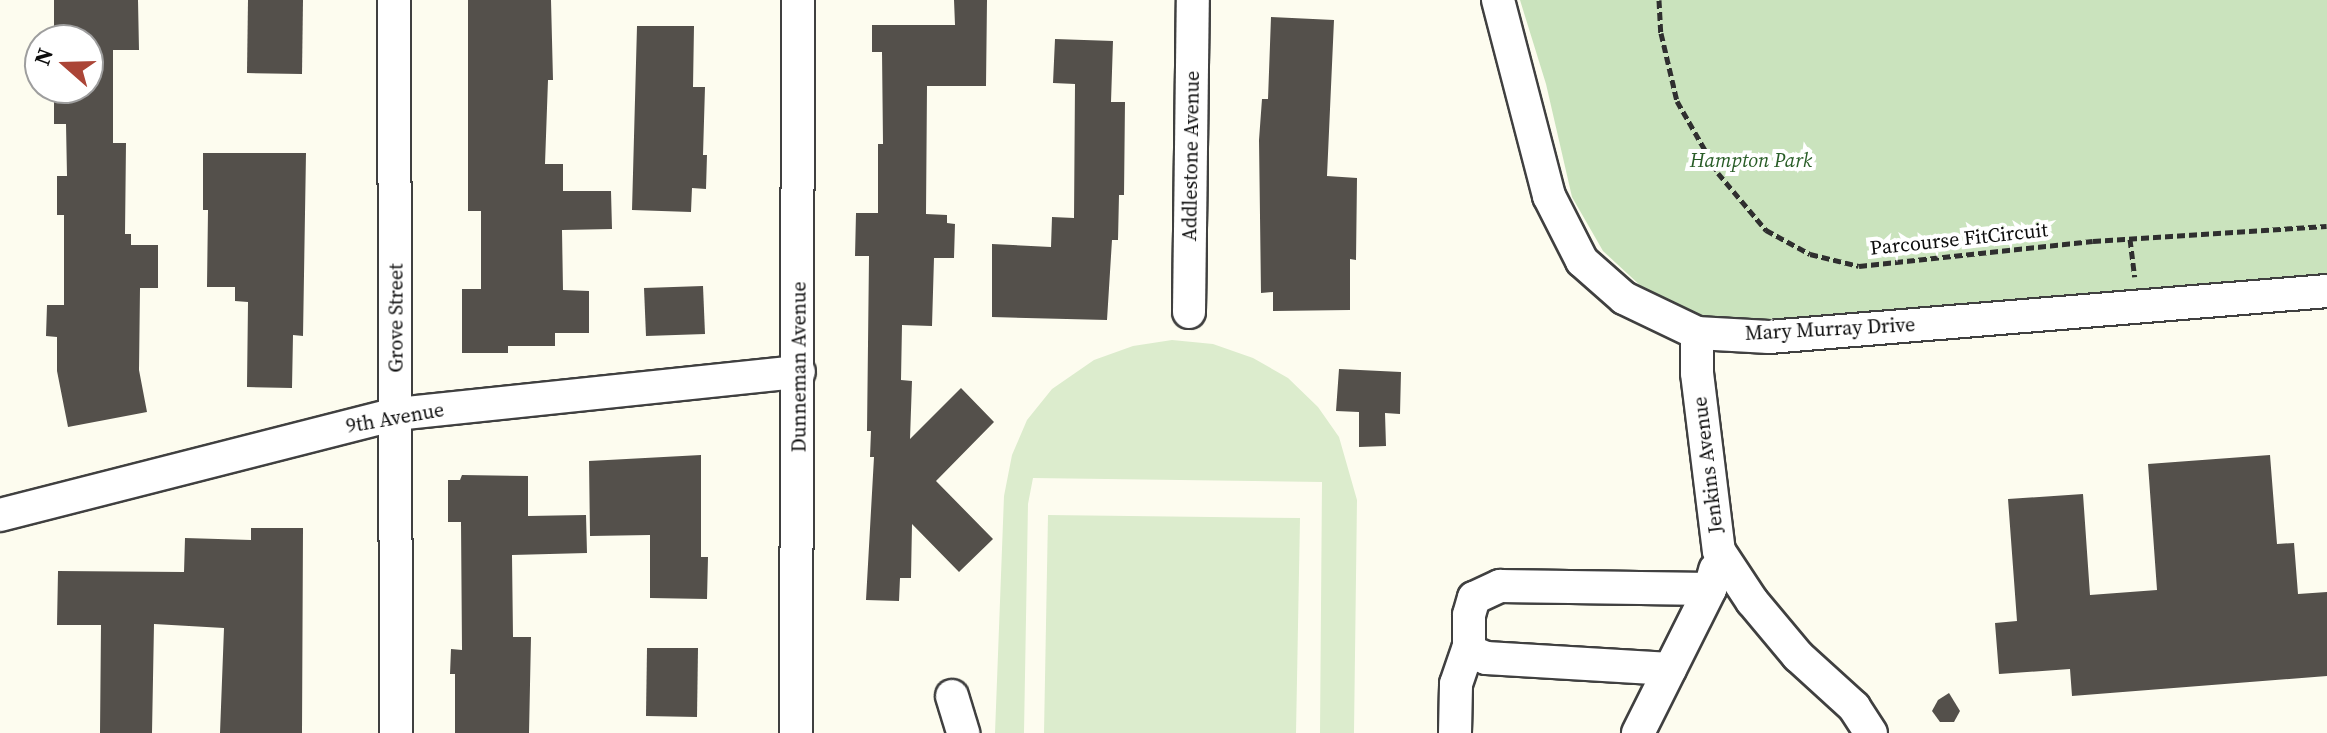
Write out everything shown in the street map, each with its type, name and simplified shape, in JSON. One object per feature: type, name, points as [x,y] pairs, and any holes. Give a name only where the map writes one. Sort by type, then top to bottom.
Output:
[{"type":"street","name":"Grove Street","points":[[394,0],[396,733]]},
{"type":"street","name":"Dunneman Avenue","points":[[796,733],[798,0]]},
{"type":"street","name":"Addlestone Avenue","points":[[1189,312],[1193,0]]},
{"type":"street","name":"Mary Murray Drive","points":[[1498,0],[1549,196],[1582,261],[1624,298],[1697,333],[1769,337],[2327,291]]},
{"type":"street","name":"Jenkins Avenue","points":[[1697,333],[1697,373],[1719,551],[1752,601],[1798,656],[1854,707],[1871,733]]},
{"type":"street","name":"9th Avenue","points":[[0,515],[397,414],[799,372]]},
{"type":"street","points":[[1638,733],[1710,589],[1719,551]]},
{"type":"street","points":[[1455,733],[1456,684],[1469,646],[1469,615],[1474,598],[1500,586],[1710,589]]},
{"type":"street","points":[[1469,646],[1472,652],[1486,658],[1670,669]]},
{"type":"street","points":[[952,696],[963,733]]},
{"type":"path","name":"Parcourse FitCircuit","points":[[1659,0],[1661,33],[1677,101],[1718,173],[1766,230],[1810,254],[1859,266],[2130,239],[2327,226]]},
{"type":"path","points":[[2130,239],[2138,287]]},
{"type":"green space","name":"Hampton Park","points":[[1520,0],[2327,0],[2327,275],[1753,321],[1711,320],[1643,288],[1603,251],[1572,197],[1546,84]]},
{"type":"green space","points":[[1172,340],[1213,344],[1253,358],[1288,378],[1318,407],[1339,437],[1357,500],[1354,733],[1320,733],[1322,482],[1033,478],[1028,504],[1024,733],[995,733],[1004,496],[1012,455],[1027,420],[1052,389],[1094,360],[1133,346]]},
{"type":"green space","points":[[1048,515],[1300,518],[1296,733],[1044,733]]},
{"type":"building","points":[[54,0],[138,0],[139,50],[113,50],[113,143],[126,143],[125,234],[131,234],[131,245],[158,245],[158,288],[140,288],[139,370],[147,412],[68,427],[57,371],[57,337],[46,336],[47,305],[64,305],[64,215],[57,215],[57,176],[67,176],[66,124],[54,124],[54,104],[104,104],[104,24],[54,24]]},
{"type":"building","points":[[248,0],[303,0],[302,74],[247,73]]},
{"type":"building","points":[[468,0],[551,0],[553,80],[548,80],[545,164],[563,164],[563,191],[611,191],[612,229],[562,230],[563,290],[589,291],[589,333],[555,333],[555,346],[508,346],[508,353],[462,353],[462,289],[481,289],[481,211],[468,211]]},
{"type":"building","points":[[954,0],[987,0],[986,86],[927,86],[926,214],[947,215],[947,223],[955,224],[954,258],[934,258],[932,326],[902,325],[901,380],[912,381],[910,439],[961,388],[994,422],[936,481],[993,539],[959,572],[912,524],[911,578],[900,578],[899,601],[866,600],[874,457],[870,457],[871,431],[867,431],[869,256],[855,256],[856,213],[878,213],[878,144],[883,144],[882,52],[872,52],[872,25],[955,25]]},
{"type":"building","points":[[1271,17],[1334,20],[1327,176],[1357,178],[1356,260],[1350,259],[1350,310],[1273,311],[1273,292],[1261,293],[1259,140],[1262,99],[1268,99]]},
{"type":"building","points":[[637,26],[694,26],[693,87],[705,87],[703,155],[707,155],[706,189],[692,188],[691,212],[632,210]]},
{"type":"building","points":[[1055,39],[1113,41],[1111,102],[1125,102],[1124,195],[1119,195],[1118,240],[1112,240],[1107,320],[992,317],[992,244],[1051,247],[1052,217],[1074,218],[1075,84],[1053,83]]},
{"type":"building","points":[[203,153],[306,153],[303,336],[293,335],[292,388],[247,387],[248,302],[235,301],[235,287],[207,287],[208,210],[203,210]]},
{"type":"building","points":[[703,286],[705,334],[646,336],[644,288]]},
{"type":"building","points":[[1339,369],[1401,372],[1400,414],[1385,413],[1386,446],[1359,447],[1359,412],[1336,411]]},
{"type":"building","points":[[701,455],[701,557],[708,557],[707,599],[650,598],[650,535],[590,536],[589,461]]},
{"type":"building","points":[[2270,455],[2277,544],[2294,543],[2298,594],[2327,592],[2327,676],[2072,696],[2070,669],[1999,674],[1995,623],[2017,621],[2008,499],[2083,494],[2090,595],[2157,590],[2148,464]]},
{"type":"building","points":[[462,475],[528,476],[528,516],[586,515],[587,553],[512,555],[513,637],[531,637],[529,733],[455,733],[455,674],[450,674],[451,649],[462,650],[461,522],[448,522],[448,480],[460,480]]},
{"type":"building","points":[[251,528],[303,528],[302,733],[220,733],[224,628],[154,624],[152,733],[100,733],[101,625],[57,625],[58,571],[184,572],[185,538],[251,540]]},
{"type":"building","points":[[647,648],[698,648],[697,717],[646,716]]},
{"type":"building","points":[[1949,693],[1960,711],[1954,722],[1940,722],[1932,711],[1938,700]]}]
